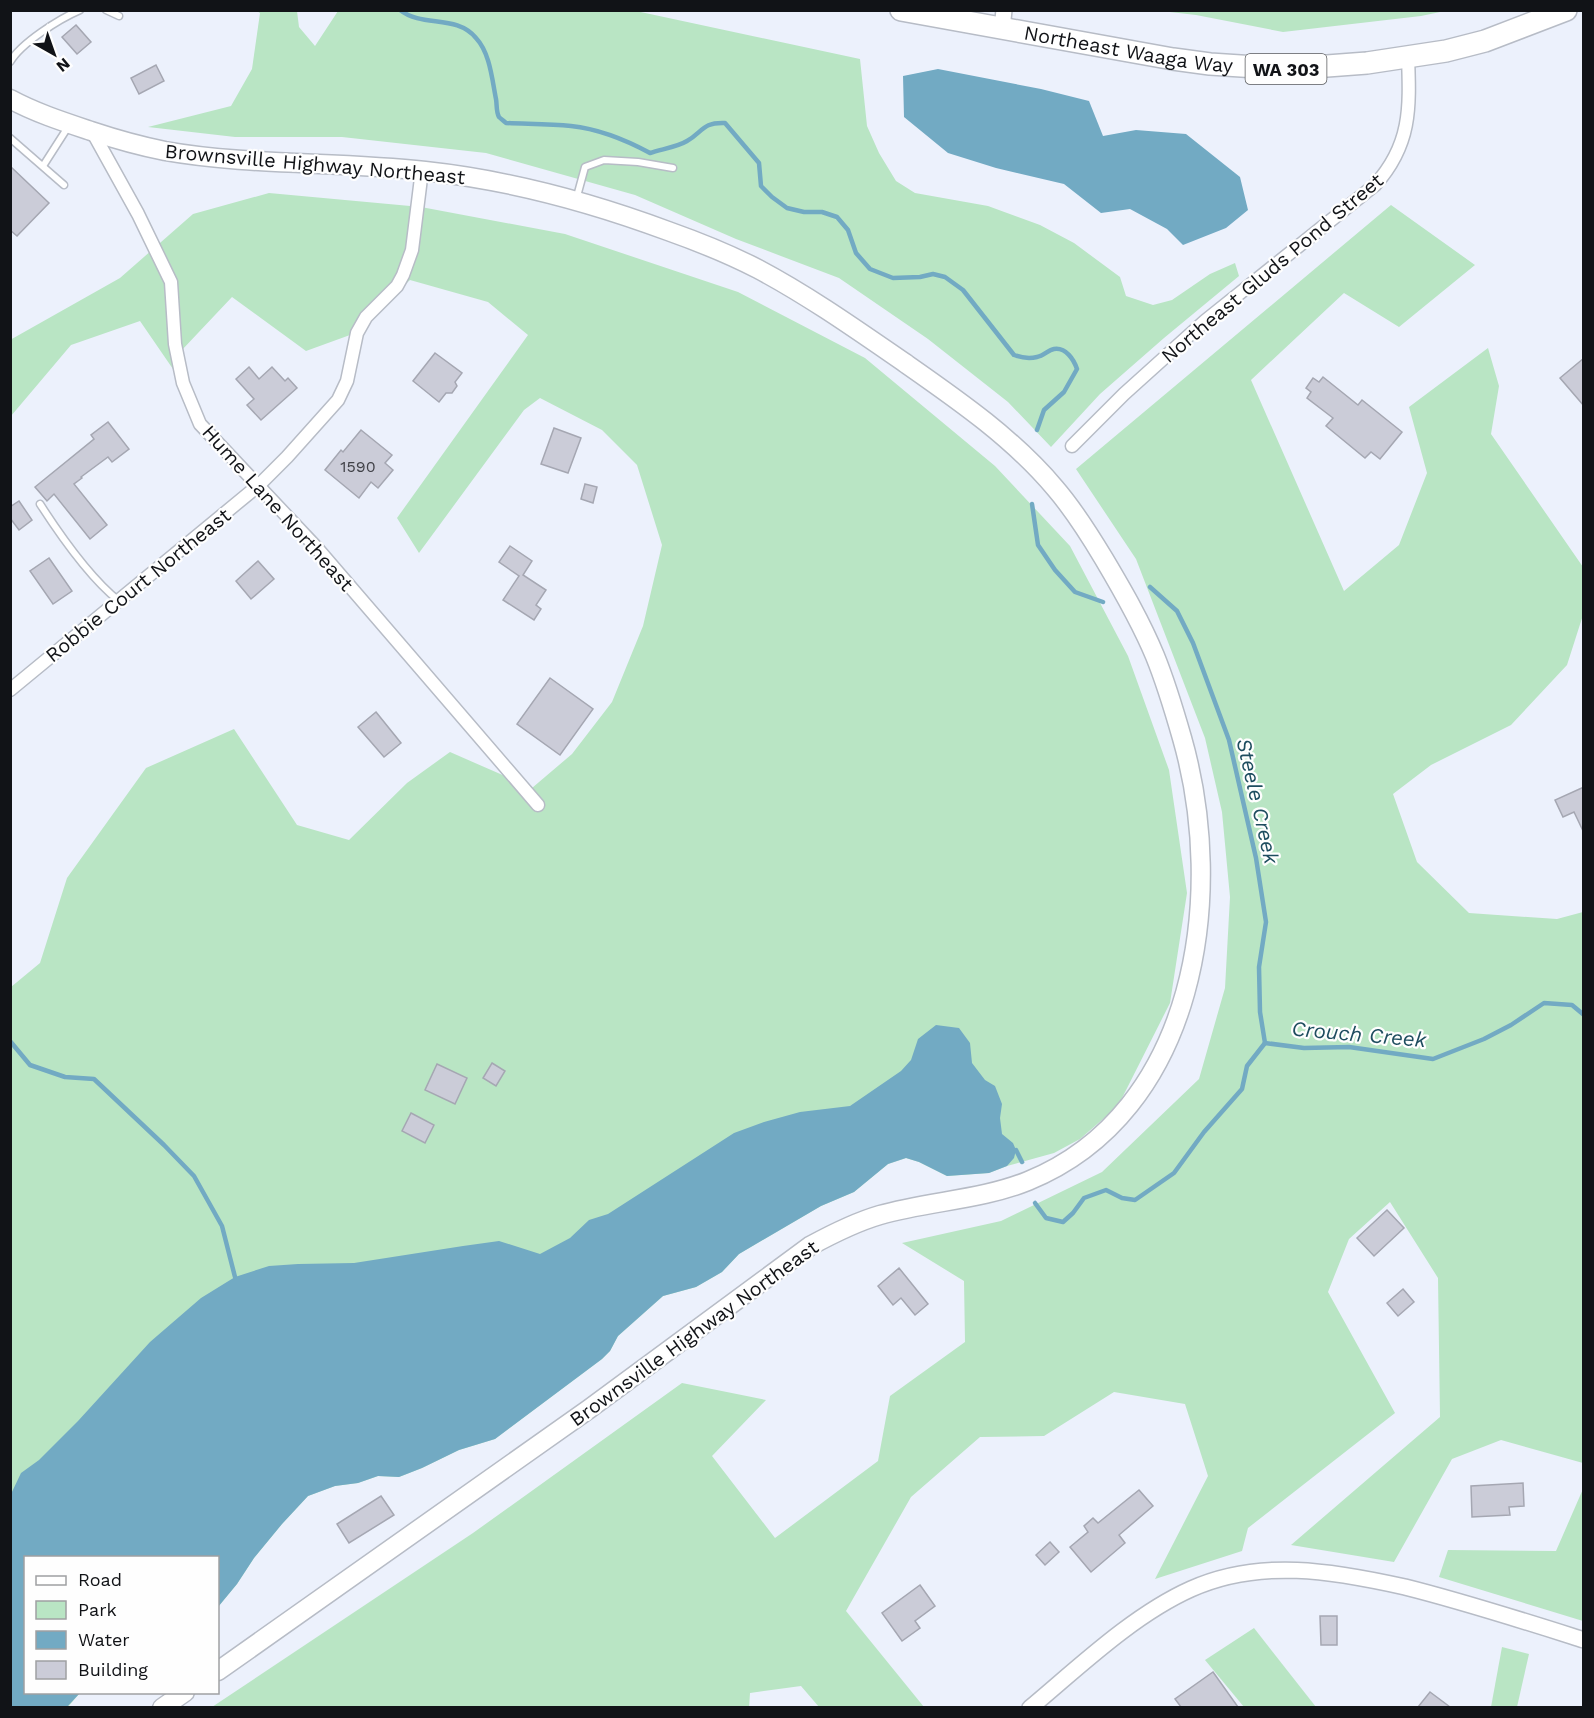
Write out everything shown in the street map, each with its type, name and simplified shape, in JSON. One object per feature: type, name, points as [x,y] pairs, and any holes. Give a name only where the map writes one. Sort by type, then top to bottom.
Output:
[{"type":"highway","name":"Northeast Waaga Way","points":[[901,10],[1003,20],[1173,59],[1247,68],[1287,69],[1446,51],[1485,41],[1566,10]]},
{"type":"main road","name":"Brownsville Highway Northeast","points":[[10,99],[70,124],[161,150],[219,158],[422,170],[493,182],[576,201],[636,219],[724,252],[798,292],[926,378],[989,425],[1033,465],[1074,512],[1116,578],[1146,636],[1168,691],[1186,750],[1198,819],[1202,855],[1200,916],[1182,1006],[1168,1042],[1147,1081],[1121,1115],[1105,1131],[1081,1151],[1053,1169],[1023,1183],[968,1199],[884,1214],[843,1229],[810,1246],[590,1409],[219,1670]]},
{"type":"main road","points":[[162,1707],[182,1694]]},
{"type":"street","name":"Northeast Gluds Pond Street","points":[[1072,446],[1205,321],[1387,173],[1404,137],[1409,95],[1408,57]]},
{"type":"street","name":"Hume Lane Northeast","points":[[92,131],[138,214],[171,282],[174,344],[183,383],[200,424],[316,547],[538,805]]},
{"type":"street","name":"Robbie Court Northeast","points":[[10,690],[259,485],[338,400],[347,381],[357,333],[366,317],[397,286],[403,275],[412,250],[422,170]]},
{"type":"street","points":[[1030,1707],[1125,1630],[1174,1598],[1207,1582],[1226,1576],[1263,1570],[1287,1569],[1359,1576],[1472,1605],[1584,1640]]},
{"type":"lane","points":[[10,62],[38,35],[64,17],[80,10]]},
{"type":"lane","points":[[106,10],[118,16]]},
{"type":"lane","points":[[42,166],[70,124]]},
{"type":"lane","points":[[10,138],[64,185]]},
{"type":"lane","points":[[576,201],[585,167],[604,160],[638,162],[673,168]]},
{"type":"lane","points":[[40,504],[58,533],[107,591],[119,601]]},
{"type":"green space","points":[[257,11],[297,11],[299,27],[315,46],[338,11],[636,11],[860,59],[867,126],[879,153],[896,181],[915,193],[988,206],[1040,225],[1074,243],[1120,277],[1126,296],[1153,305],[1172,300],[1210,274],[1235,263],[1239,276],[1100,394],[1051,447],[1008,402],[928,339],[839,278],[736,239],[635,195],[486,153],[342,137],[235,137],[148,127],[231,106],[252,69],[260,13]]},
{"type":"green space","points":[[1161,11],[1445,11],[1421,16],[1283,32],[1196,15]]},
{"type":"green space","points":[[269,193],[421,207],[565,234],[738,292],[865,358],[995,466],[1070,546],[1128,656],[1169,770],[1187,893],[1170,1003],[1118,1106],[1080,1139],[1054,1153],[989,1173],[947,1176],[906,1158],[888,1164],[854,1192],[821,1206],[739,1254],[722,1272],[696,1287],[663,1296],[618,1336],[610,1351],[602,1359],[495,1439],[459,1450],[399,1477],[378,1476],[358,1483],[335,1486],[308,1496],[254,1558],[219,1606],[219,1556],[24,1556],[24,1694],[79,1694],[67,1708],[11,1707],[11,987],[40,963],[67,878],[146,768],[234,729],[297,825],[349,840],[407,783],[450,752],[532,788],[572,754],[612,702],[643,626],[662,545],[637,465],[602,430],[540,398],[524,410],[419,553],[397,518],[528,335],[488,302],[410,280],[350,335],[306,351],[232,297],[181,351],[186,388],[140,321],[71,345],[11,416],[10,340],[120,278],[193,214]]},
{"type":"green space","points":[[1391,205],[1475,265],[1399,327],[1344,293],[1251,380],[1344,591],[1399,545],[1427,473],[1409,407],[1488,348],[1499,386],[1491,434],[1583,567],[1583,615],[1567,665],[1511,725],[1431,765],[1393,794],[1417,862],[1469,913],[1557,919],[1583,912],[1583,1463],[1501,1440],[1452,1459],[1394,1562],[1291,1545],[1440,1417],[1438,1278],[1390,1202],[1349,1239],[1328,1292],[1395,1413],[1248,1528],[1242,1551],[1155,1579],[1208,1476],[1185,1404],[1114,1392],[1044,1436],[980,1437],[911,1497],[846,1611],[924,1707],[819,1707],[801,1686],[750,1693],[749,1708],[212,1707],[473,1533],[682,1383],[766,1400],[712,1456],[775,1538],[878,1461],[890,1396],[965,1342],[964,1281],[902,1243],[1001,1221],[1102,1172],[1199,1079],[1225,988],[1230,897],[1222,812],[1205,738],[1136,559],[1076,469]]},
{"type":"green space","points":[[1583,1489],[1583,1621],[1439,1577],[1448,1550],[1556,1551]]},
{"type":"green space","points":[[1254,1628],[1316,1707],[1244,1707],[1205,1660]]},
{"type":"green space","points":[[1502,1647],[1529,1654],[1517,1707],[1491,1707]]},
{"type":"water","points":[[938,69],[1089,101],[1103,136],[1136,130],[1186,134],[1240,177],[1248,210],[1226,228],[1183,245],[1167,229],[1130,209],[1101,213],[1064,184],[996,168],[948,153],[904,117],[903,76]]},
{"type":"water","points":[[936,1025],[959,1028],[970,1043],[972,1063],[985,1080],[995,1086],[1002,1104],[1000,1118],[1002,1134],[1013,1143],[1016,1150],[1014,1158],[1007,1166],[989,1173],[947,1176],[906,1158],[888,1164],[854,1192],[821,1206],[739,1254],[722,1272],[696,1287],[663,1296],[618,1336],[610,1351],[602,1359],[495,1439],[459,1450],[399,1477],[378,1476],[358,1483],[335,1486],[308,1496],[254,1558],[219,1606],[219,1556],[24,1556],[24,1694],[79,1694],[67,1707],[11,1707],[11,1494],[21,1473],[39,1460],[78,1421],[150,1342],[201,1298],[235,1277],[269,1266],[354,1263],[499,1241],[540,1254],[570,1238],[589,1220],[608,1214],[734,1133],[800,1112],[850,1106],[901,1071],[911,1060],[918,1039]]},
{"type":"building","points":[[76,25],[91,42],[77,54],[62,37]]},
{"type":"building","points":[[156,65],[164,81],[139,94],[131,78]]},
{"type":"building","points":[[10,166],[49,203],[17,236],[10,230]]},
{"type":"building","points":[[435,353],[462,373],[455,382],[457,386],[452,393],[446,393],[439,402],[413,381]]},
{"type":"building","points":[[1584,358],[1584,406],[1560,378]]},
{"type":"building","points":[[249,367],[259,379],[272,367],[285,381],[288,378],[297,388],[261,420],[247,405],[254,399],[236,379]]},
{"type":"building","points":[[1323,377],[1358,405],[1362,400],[1402,432],[1380,459],[1371,452],[1365,458],[1326,426],[1333,418],[1307,398],[1311,392],[1306,388],[1313,378],[1319,382]]},
{"type":"building","points":[[108,422],[129,449],[112,462],[108,457],[74,484],[107,525],[90,539],[54,494],[47,501],[35,487],[94,439],[91,435]]},
{"type":"building","points":[[554,428],[581,438],[568,473],[541,464]]},
{"type":"building","points":[[361,430],[392,455],[385,463],[393,470],[378,488],[371,482],[359,498],[325,470]]},
{"type":"building","points":[[585,484],[597,487],[593,503],[581,499]]},
{"type":"building","points":[[19,501],[32,520],[19,530],[10,518],[10,507]]},
{"type":"building","points":[[510,546],[532,561],[523,575],[546,590],[536,605],[541,609],[534,620],[503,600],[519,576],[499,562]]},
{"type":"building","points":[[49,558],[72,591],[53,604],[30,571]]},
{"type":"building","points":[[258,561],[274,579],[251,599],[236,581]]},
{"type":"building","points":[[550,678],[593,709],[560,755],[517,724]]},
{"type":"building","points":[[376,712],[401,743],[384,757],[358,727]]},
{"type":"building","points":[[1584,787],[1584,833],[1574,812],[1563,817],[1555,800]]},
{"type":"building","points":[[492,1063],[505,1071],[496,1086],[483,1078]]},
{"type":"building","points":[[437,1064],[467,1078],[455,1104],[425,1090]]},
{"type":"building","points":[[411,1113],[434,1125],[425,1143],[402,1131]]},
{"type":"building","points":[[1387,1210],[1404,1228],[1374,1256],[1357,1238]]},
{"type":"building","points":[[899,1268],[928,1304],[915,1315],[901,1298],[893,1305],[878,1286]]},
{"type":"building","points":[[1403,1289],[1414,1302],[1398,1316],[1387,1303]]},
{"type":"building","points":[[1523,1483],[1524,1506],[1509,1507],[1510,1515],[1472,1517],[1471,1486]]},
{"type":"building","points":[[1139,1490],[1153,1506],[1119,1535],[1125,1543],[1091,1572],[1070,1547],[1088,1532],[1084,1526],[1093,1518],[1098,1523]]},
{"type":"building","points":[[381,1496],[394,1515],[349,1543],[337,1524]]},
{"type":"building","points":[[1050,1542],[1059,1552],[1045,1565],[1036,1555]]},
{"type":"building","points":[[920,1585],[935,1606],[915,1621],[920,1628],[902,1641],[882,1613]]},
{"type":"building","points":[[1320,1616],[1337,1616],[1337,1645],[1321,1645]]},
{"type":"building","points":[[1213,1672],[1238,1707],[1181,1707],[1175,1699]]},
{"type":"building","points":[[1430,1692],[1450,1707],[1418,1707]]},
{"type":"waterway","name":"Steele Creek","points":[[400,10],[419,19],[459,26],[476,38],[481,44],[490,67],[498,115],[506,123],[581,127],[612,136],[650,153],[683,143],[707,126],[725,123],[759,163],[761,186],[787,208],[804,212],[822,212],[837,217],[848,230],[856,253],[870,269],[893,278],[933,274],[945,277],[963,290],[1014,355],[1034,358],[1058,349],[1069,355],[1077,369],[1064,392],[1044,410],[1037,430]]},
{"type":"waterway","name":"Steele Creek","points":[[1032,504],[1038,545],[1055,570],[1075,592],[1103,602]]},
{"type":"waterway","name":"Steele Creek","points":[[1150,587],[1177,611],[1193,643],[1229,740],[1256,858],[1266,922],[1259,967],[1260,1012],[1265,1043]]},
{"type":"waterway","name":"Crouch Creek","points":[[1265,1043],[1304,1048],[1349,1047],[1433,1059],[1484,1039],[1511,1025],[1544,1003],[1572,1005],[1584,1015]]},
{"type":"waterway","points":[[10,1041],[30,1065],[65,1077],[94,1079],[194,1176],[222,1226],[235,1277]]},
{"type":"waterway","name":"Crouch Creek","points":[[1035,1203],[1046,1218],[1063,1222],[1084,1198],[1106,1190],[1122,1198],[1135,1200],[1174,1173],[1204,1132],[1242,1089],[1247,1066],[1265,1043]]},
{"type":"waterway","name":"Crouch Creek","points":[[1016,1150],[1022,1162]]}]
